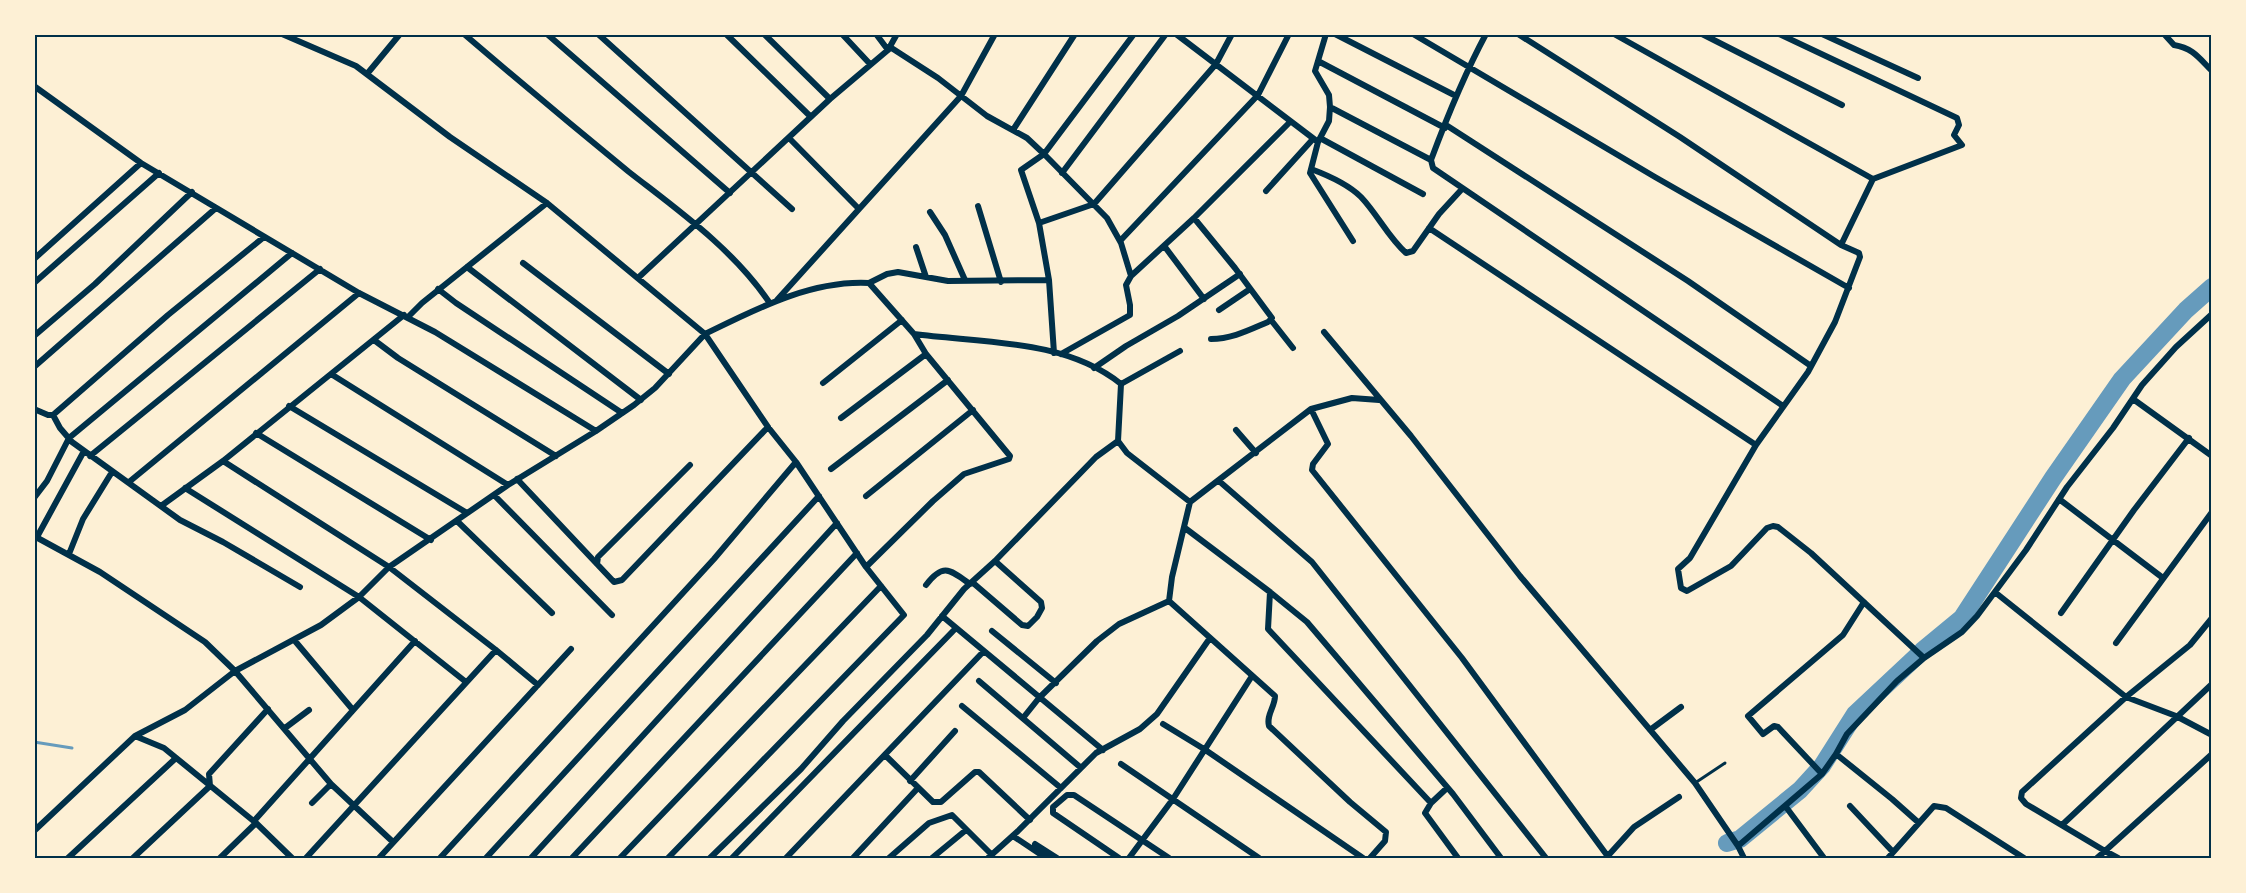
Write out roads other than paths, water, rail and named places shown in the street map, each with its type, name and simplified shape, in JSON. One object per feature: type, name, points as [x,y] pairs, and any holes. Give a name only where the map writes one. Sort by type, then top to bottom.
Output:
[{"type":"street","points":[[282,34],[356,66],[450,137],[547,203],[705,334],[768,427],[796,462],[866,567],[904,613],[903,617],[668,858]]},
{"type":"street","points":[[367,74],[400,34]]},
{"type":"street","points":[[464,34],[696,224],[758,285],[769,302]]},
{"type":"street","points":[[547,34],[730,193]]},
{"type":"street","points":[[598,34],[792,209]]},
{"type":"street","points":[[726,34],[811,117]]},
{"type":"street","points":[[764,34],[830,99]]},
{"type":"street","points":[[842,34],[870,64]]},
{"type":"street","points":[[876,34],[889,48],[938,78],[987,116],[1027,138],[1044,154],[1107,218],[1120,241],[1131,276]]},
{"type":"street","points":[[639,278],[830,99],[889,48],[897,34]]},
{"type":"street","points":[[777,300],[961,96],[995,34]]},
{"type":"street","points":[[1013,130],[1075,34]]},
{"type":"street","points":[[1058,353],[1050,280],[1039,223],[1021,171],[1022,168],[1044,154],[1134,34]]},
{"type":"street","points":[[1062,173],[1166,34]]},
{"type":"street","points":[[1176,34],[1258,95],[1290,122],[1317,139],[1423,194]]},
{"type":"street","points":[[1039,223],[1094,204],[1216,64],[1232,34]]},
{"type":"street","points":[[1120,241],[1258,95],[1289,34]]},
{"type":"street","points":[[1266,191],[1317,139],[1329,121],[1329,95],[1315,72],[1326,34]]},
{"type":"street","points":[[1335,34],[1456,96]]},
{"type":"street","points":[[1413,34],[1849,288]]},
{"type":"street","points":[[1486,34],[1456,96],[1431,160],[1432,168],[1783,406]]},
{"type":"street","points":[[1518,34],[1680,137],[1860,257],[1835,322],[1811,366],[1756,445],[1690,558],[1678,569],[1681,588],[1687,591],[1713,578],[1731,566],[1767,528],[1778,527],[1811,553],[1924,658]]},
{"type":"street","points":[[1614,34],[1873,179]]},
{"type":"street","points":[[1702,34],[1842,105]]},
{"type":"street","points":[[1779,34],[1957,118],[1959,124],[1954,135],[1961,146],[1873,179],[1841,245]]},
{"type":"street","points":[[1822,34],[1918,78]]},
{"type":"street","points":[[2164,34],[2174,45],[2190,49],[2211,71]]},
{"type":"street","points":[[1318,61],[1445,127],[1688,281],[1811,366]]},
{"type":"street","points":[[34,86],[141,163],[359,293],[406,316],[596,431]]},
{"type":"street","points":[[1330,107],[1431,160]]},
{"type":"street","points":[[1058,353],[1130,315],[1126,285],[1131,276],[1165,247],[1290,122]]},
{"type":"street","points":[[789,138],[858,208]]},
{"type":"street","points":[[1317,139],[1311,177],[1353,241]]},
{"type":"street","points":[[34,259],[141,163]]},
{"type":"street","points":[[1311,169],[1323,173],[1360,197],[1406,253],[1413,251],[1439,214],[1462,189]]},
{"type":"street","points":[[34,283],[159,173]]},
{"type":"street","points":[[34,336],[103,276],[192,192]]},
{"type":"street","points":[[161,506],[223,461],[289,406],[547,203]]},
{"type":"street","points":[[978,206],[1002,282]]},
{"type":"street","points":[[34,367],[216,208]]},
{"type":"street","points":[[930,212],[945,235],[965,280]]},
{"type":"street","points":[[1194,218],[1240,274],[1293,348]]},
{"type":"street","points":[[1429,228],[1756,445]]},
{"type":"street","points":[[34,409],[53,415],[168,315],[264,237]]},
{"type":"street","points":[[916,247],[926,277]]},
{"type":"street","points":[[1165,247],[1204,299]]},
{"type":"street","points":[[34,498],[47,481],[69,438],[292,253]]},
{"type":"street","points":[[523,262],[669,374]]},
{"type":"street","points":[[467,267],[641,400]]},
{"type":"street","points":[[320,269],[87,454],[36,536],[100,572],[205,642],[235,671],[331,784],[393,842]]},
{"type":"street","points":[[34,831],[135,736],[185,710],[235,671],[321,626],[358,597],[390,567],[508,484],[596,431],[641,400],[669,374],[705,334],[769,302],[841,284],[869,284],[887,273],[948,281],[1050,280]]},
{"type":"street","points":[[1094,368],[1240,274]]},
{"type":"street","points":[[866,567],[964,474],[1010,458],[1010,454],[926,354],[914,334],[869,284]]},
{"type":"street","points":[[438,289],[622,413]]},
{"type":"street","points":[[1219,310],[1250,289]]},
{"type":"street","points":[[129,482],[359,293]]},
{"type":"street","points":[[1736,842],[1786,807],[1836,754],[1847,734],[1878,699],[1924,658],[1962,632],[1996,593],[2059,499],[2133,399],[2176,347],[2211,314]]},
{"type":"street","points":[[823,383],[902,320]]},
{"type":"street","points":[[1211,339],[1236,336],[1271,320]]},
{"type":"street","points":[[1324,332],[1378,400],[1411,436],[1520,576],[1695,783],[1736,842],[1744,858]]},
{"type":"street","points":[[914,334],[1001,343],[1058,353],[1109,374],[1122,384]]},
{"type":"street","points":[[374,340],[398,358],[556,456]]},
{"type":"street","points":[[1122,384],[1180,351]]},
{"type":"street","points":[[841,418],[926,354]]},
{"type":"street","points":[[331,374],[508,484]]},
{"type":"street","points":[[831,469],[948,380]]},
{"type":"street","points":[[1122,384],[1118,441],[1127,453],[1190,502]]},
{"type":"street","points":[[1169,600],[1172,577],[1190,502],[1311,409],[1352,398],[1378,400]]},
{"type":"street","points":[[2133,399],[2211,456]]},
{"type":"street","points":[[289,406],[467,513]]},
{"type":"street","points":[[1311,409],[1328,444],[1313,464],[1312,470],[1462,658],[1607,858],[1634,827],[1679,797]]},
{"type":"street","points":[[866,496],[973,410]]},
{"type":"street","points":[[53,415],[60,428],[87,454],[180,520],[300,587]]},
{"type":"street","points":[[517,479],[614,582],[622,580],[768,427]]},
{"type":"street","points":[[1236,430],[1256,453]]},
{"type":"street","points":[[256,433],[431,540]]},
{"type":"street","points":[[2061,613],[2188,438]]},
{"type":"street","points":[[710,858],[801,769],[843,721],[927,635],[969,585],[1096,457],[1118,441]]},
{"type":"street","points":[[223,461],[390,567],[538,685]]},
{"type":"street","points":[[440,858],[707,567],[796,462]]},
{"type":"street","points":[[597,564],[598,558],[690,465]]},
{"type":"street","points":[[69,554],[83,519],[112,472]]},
{"type":"street","points":[[1219,481],[1312,562],[1546,858]]},
{"type":"street","points":[[185,488],[358,597],[466,682]]},
{"type":"street","points":[[494,495],[612,615]]},
{"type":"street","points":[[486,858],[819,496]]},
{"type":"street","points":[[2059,499],[2163,578]]},
{"type":"street","points":[[2116,643],[2211,512]]},
{"type":"street","points":[[457,520],[552,614]]},
{"type":"street","points":[[531,858],[837,523]]},
{"type":"street","points":[[1185,528],[1306,622],[1447,788],[1501,858]]},
{"type":"street","points":[[572,858],[857,553]]},
{"type":"street","points":[[926,585],[936,571],[942,569],[950,571],[1022,625],[1028,626],[1042,608],[1041,602],[995,561]]},
{"type":"street","points":[[620,858],[881,586]]},
{"type":"street","points":[[1270,592],[1268,629],[1431,802]]},
{"type":"street","points":[[1996,593],[2126,698],[2176,716],[2211,735]]},
{"type":"street","points":[[1169,600],[1275,696],[1275,705],[1268,716],[1269,726],[1350,802],[1386,832],[1385,841],[1370,858]]},
{"type":"street","points":[[1023,718],[1097,641],[1119,624],[1169,600]]},
{"type":"street","points":[[1820,771],[1778,727],[1774,726],[1763,734],[1748,716],[1843,635],[1864,602]]},
{"type":"street","points":[[942,616],[1102,750]]},
{"type":"street","points":[[2118,858],[2026,804],[2021,798],[2022,792],[2126,698],[2190,645],[2211,618]]},
{"type":"street","points":[[732,858],[956,628]]},
{"type":"street","points":[[992,631],[1056,683]]},
{"type":"street","points":[[889,858],[929,823],[952,815],[990,857],[1030,820],[1080,767],[1102,750],[1140,729],[1157,714],[1210,638]]},
{"type":"street","points":[[295,640],[353,710]]},
{"type":"street","points":[[220,858],[255,822],[415,641]]},
{"type":"street","points":[[379,858],[571,649]]},
{"type":"street","points":[[306,858],[496,650]]},
{"type":"street","points":[[786,858],[983,652]]},
{"type":"street","points":[[1129,858],[1173,799],[1252,676]]},
{"type":"street","points":[[979,681],[1080,767]]},
{"type":"street","points":[[2062,825],[2211,684]]},
{"type":"street","points":[[962,706],[1061,788]]},
{"type":"street","points":[[1650,730],[1681,707]]},
{"type":"street","points":[[210,786],[209,774],[268,709]]},
{"type":"street","points":[[285,728],[309,710]]},
{"type":"street","points":[[1163,724],[1204,749],[1363,858]]},
{"type":"street","points":[[910,781],[955,731]]},
{"type":"street","points":[[135,736],[164,748],[255,822],[292,858]]},
{"type":"street","points":[[1836,754],[1919,823]]},
{"type":"street","points":[[2097,858],[2211,754]]},
{"type":"street","points":[[885,755],[917,789],[933,802],[938,803],[975,772],[979,772],[1030,820]]},
{"type":"street","points":[[68,858],[176,758]]},
{"type":"street","points":[[1121,764],[1258,858]]},
{"type":"street","points":[[312,803],[331,784]]},
{"type":"street","points":[[133,858],[210,786]]},
{"type":"street","points":[[1447,788],[1431,802],[1425,816],[1458,858]]},
{"type":"street","points":[[853,858],[917,789]]},
{"type":"street","points":[[1119,858],[1053,813],[1053,807],[1067,795],[1074,795],[1169,858]]},
{"type":"street","points":[[1850,806],[1893,852]]},
{"type":"street","points":[[1888,858],[1934,806],[1946,808],[2024,858]]},
{"type":"street","points":[[1786,807],[1824,858]]},
{"type":"street","points":[[932,858],[966,830]]},
{"type":"street","points":[[1013,836],[1036,856],[1046,858]]},
{"type":"street","points":[[1035,843],[1057,858]]},
{"type":"lane","points":[[1695,783],[1725,763]]},
{"type":"waterway","points":[[1922,651],[1962,618],[2053,478],[2122,379],[2186,310],[2212,287]]},
{"type":"waterway","points":[[1727,843],[1740,839],[1800,790],[1822,766],[1855,714],[1918,655]]},
{"type":"waterway","points":[[34,742],[72,748]]}]
